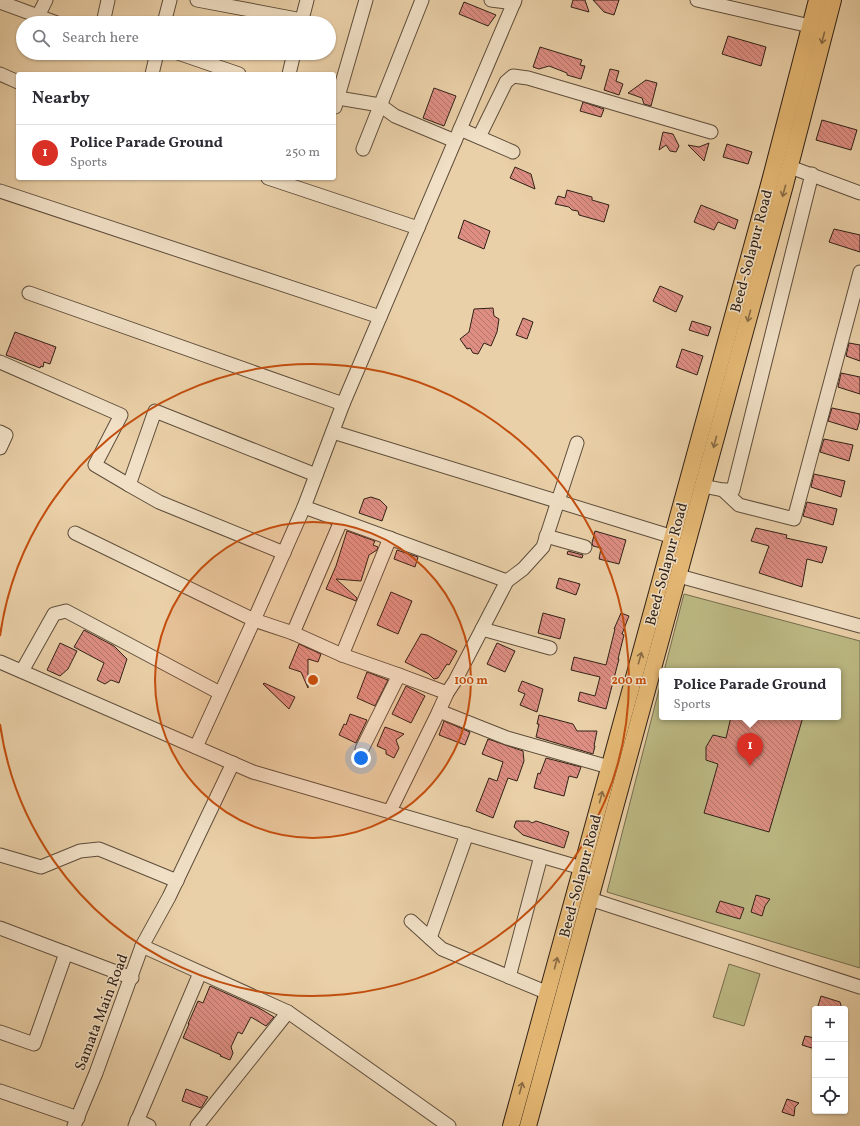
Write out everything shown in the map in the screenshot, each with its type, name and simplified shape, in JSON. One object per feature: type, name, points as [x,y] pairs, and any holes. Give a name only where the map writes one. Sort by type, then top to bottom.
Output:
[{"type":"main road","name":"Beed-Solapur Road","points":[[511,1126],[768,189],[816,0]]},
{"type":"main road","name":"Beed-Solapur Road","points":[[528,1126],[790,167],[833,0]]},
{"type":"street","points":[[0,2],[38,16],[46,0]]},
{"type":"street","points":[[105,16],[108,0]]},
{"type":"street","points":[[166,16],[170,0]]},
{"type":"street","points":[[197,0],[277,16]]},
{"type":"street","points":[[303,16],[307,0]]},
{"type":"street","points":[[366,0],[336,102],[380,105],[395,116],[455,141]]},
{"type":"street","points":[[363,149],[422,0]]},
{"type":"street","points":[[196,747],[304,507],[343,404],[514,2],[491,0]]},
{"type":"street","points":[[697,0],[721,3],[810,26]]},
{"type":"street","points":[[152,72],[155,60]]},
{"type":"street","points":[[198,60],[233,72]]},
{"type":"street","points":[[289,72],[292,60]]},
{"type":"street","points":[[0,74],[16,81]]},
{"type":"street","points":[[479,137],[506,82],[513,76],[528,78],[711,132]]},
{"type":"street","points":[[460,129],[513,152]]},
{"type":"street","points":[[790,167],[860,193]]},
{"type":"street","points":[[703,486],[723,490],[733,490],[812,174]]},
{"type":"street","points":[[274,180],[418,228]]},
{"type":"street","points":[[0,191],[380,317]]},
{"type":"street","points":[[723,490],[739,504],[794,518],[860,272]]},
{"type":"street","points":[[29,293],[343,404]]},
{"type":"street","points":[[0,362],[122,415],[95,465],[159,502],[284,553]]},
{"type":"street","points":[[129,485],[155,411],[316,475]]},
{"type":"street","points":[[0,432],[6,435],[0,448]]},
{"type":"street","points":[[333,432],[673,536]]},
{"type":"street","points":[[390,811],[447,693],[507,581],[523,569],[543,547],[577,443]]},
{"type":"street","points":[[304,507],[507,581]]},
{"type":"street","points":[[293,633],[341,521]]},
{"type":"street","points":[[75,533],[254,620],[293,633],[342,655],[447,693]]},
{"type":"street","points":[[546,536],[585,547]]},
{"type":"street","points":[[342,655],[390,538]]},
{"type":"street","points":[[679,576],[860,626]]},
{"type":"street","points":[[22,671],[54,614],[66,611],[220,693]]},
{"type":"street","points":[[482,629],[550,648]]},
{"type":"street","points":[[0,662],[254,772],[582,868]]},
{"type":"street","points":[[362,749],[399,675]]},
{"type":"street","points":[[439,711],[507,738],[609,767]]},
{"type":"street","points":[[142,946],[177,881],[233,763]]},
{"type":"street","points":[[430,938],[467,834]]},
{"type":"street","points":[[0,855],[42,867],[80,851],[99,849],[177,881]]},
{"type":"street","points":[[509,976],[541,856]]},
{"type":"street","points":[[590,899],[860,987]]},
{"type":"street","points":[[411,921],[442,949],[548,993]]},
{"type":"street","points":[[0,928],[132,978]]},
{"type":"street","name":"Samata Main Road","points":[[76,1122],[132,978],[142,946],[288,1012],[450,1126]]},
{"type":"street","points":[[0,1032],[34,1044],[66,953]]},
{"type":"street","points":[[140,1124],[200,972]]},
{"type":"street","points":[[197,1126],[288,1012]]},
{"type":"street","points":[[0,1091],[76,1122]]},
{"type":"shaded area","points":[[684,594],[860,641],[860,968],[607,892],[659,690],[659,720],[841,720],[841,668],[665,668]]},
{"type":"shaded area","points":[[729,964],[760,974],[744,1026],[713,1017]]},
{"type":"building","points":[[573,0],[585,0],[589,12],[571,7]]},
{"type":"building","points":[[593,0],[619,0],[614,15],[604,12]]},
{"type":"building","points":[[464,2],[496,15],[488,26],[459,14]]},
{"type":"building","points":[[728,36],[766,47],[761,66],[722,54]]},
{"type":"building","points":[[540,47],[582,60],[580,65],[585,66],[581,79],[567,75],[567,73],[549,66],[539,69],[533,67]]},
{"type":"building","points":[[610,69],[619,71],[616,81],[623,84],[619,95],[604,90]]},
{"type":"building","points":[[646,80],[657,83],[651,106],[644,104],[642,98],[628,93]]},
{"type":"building","points":[[434,88],[456,96],[444,126],[423,118]]},
{"type":"building","points":[[583,102],[604,109],[601,117],[580,111]]},
{"type":"building","points":[[822,120],[857,130],[851,150],[816,140]]},
{"type":"building","points":[[663,132],[673,134],[679,146],[676,152],[670,151],[666,145],[659,150]]},
{"type":"building","points":[[709,143],[704,161],[688,145],[699,147]]},
{"type":"building","points":[[727,144],[752,152],[748,164],[723,157]]},
{"type":"building","points":[[515,167],[531,174],[535,189],[510,178]]},
{"type":"building","points":[[567,190],[592,197],[592,200],[609,205],[604,222],[579,215],[578,211],[572,210],[569,207],[555,204],[558,196],[565,198]]},
{"type":"building","points":[[701,205],[738,220],[735,229],[718,222],[714,230],[694,222]]},
{"type":"building","points":[[464,220],[490,231],[484,249],[458,238]]},
{"type":"building","points":[[834,229],[860,235],[860,252],[829,242]]},
{"type":"building","points":[[660,286],[683,296],[676,312],[653,301]]},
{"type":"building","points":[[493,308],[494,316],[499,319],[497,332],[491,346],[484,343],[478,354],[473,353],[470,348],[467,349],[460,339],[469,332],[474,309]]},
{"type":"building","points":[[523,318],[533,322],[527,339],[516,335]]},
{"type":"building","points":[[692,321],[711,327],[708,336],[689,330]]},
{"type":"building","points":[[15,332],[56,347],[50,364],[44,362],[43,367],[41,366],[40,368],[6,355]]},
{"type":"building","points":[[849,343],[860,345],[860,361],[846,356]]},
{"type":"building","points":[[682,349],[703,356],[697,375],[676,367]]},
{"type":"building","points":[[841,373],[860,377],[860,394],[838,387]]},
{"type":"building","points":[[832,408],[860,414],[857,430],[828,421]]},
{"type":"building","points":[[824,439],[853,445],[849,461],[820,452]]},
{"type":"building","points":[[814,474],[845,481],[841,497],[811,487]]},
{"type":"building","points":[[371,497],[380,500],[387,507],[382,521],[359,513],[364,499]]},
{"type":"building","points":[[807,502],[837,509],[833,525],[803,516]]},
{"type":"building","points":[[756,528],[787,535],[786,538],[827,547],[822,563],[807,559],[802,587],[759,573],[769,546],[751,541]]},
{"type":"building","points":[[347,531],[375,541],[373,545],[378,547],[377,550],[369,555],[361,581],[336,579],[357,598],[356,601],[326,589],[336,566]]},
{"type":"building","points":[[595,531],[626,540],[619,564],[599,559],[601,548],[593,546],[592,543]]},
{"type":"building","points":[[397,550],[418,557],[415,567],[394,559]]},
{"type":"building","points":[[568,551],[583,555],[582,558],[567,554]]},
{"type":"building","points":[[559,578],[580,584],[576,595],[556,588]]},
{"type":"building","points":[[391,592],[412,601],[398,634],[377,625]]},
{"type":"building","points":[[543,613],[565,619],[560,639],[538,633]]},
{"type":"building","points":[[621,613],[629,616],[622,634],[624,635],[619,659],[606,709],[578,701],[580,692],[595,696],[600,677],[571,670],[574,657],[606,665],[614,629]]},
{"type":"building","points":[[84,630],[114,646],[127,659],[119,683],[111,680],[105,684],[97,680],[104,663],[74,647]]},
{"type":"building","points":[[421,634],[427,635],[457,651],[449,665],[447,664],[438,678],[434,679],[429,674],[405,662]]},
{"type":"building","points":[[60,643],[77,651],[68,669],[60,676],[47,670]]},
{"type":"building","points":[[497,643],[515,651],[505,672],[487,664]]},
{"type":"building","points":[[299,644],[321,654],[318,662],[308,659],[308,688],[301,672],[289,668]]},
{"type":"building","points":[[367,672],[388,680],[375,706],[357,698]]},
{"type":"building","points":[[522,681],[543,689],[537,712],[520,705],[525,694],[518,691]]},
{"type":"building","points":[[264,683],[295,697],[289,709],[263,684]]},
{"type":"building","points":[[406,686],[425,696],[411,723],[392,714]]},
{"type":"building","points":[[350,714],[367,720],[356,743],[339,735],[344,724],[346,725]]},
{"type":"building","points":[[539,715],[573,724],[577,731],[597,731],[593,754],[536,737],[539,724],[537,724]]},
{"type":"building","points":[[730,720],[802,720],[769,832],[704,813],[718,764],[706,760],[706,747],[713,735],[726,738]]},
{"type":"building","points":[[444,721],[470,732],[465,745],[439,735]]},
{"type":"building","points":[[385,727],[404,734],[396,740],[399,748],[394,758],[386,754],[386,750],[377,746]]},
{"type":"building","points":[[488,739],[523,751],[524,761],[517,781],[508,778],[493,818],[476,811],[489,778],[497,781],[503,762],[482,754]]},
{"type":"building","points":[[546,758],[581,767],[577,778],[569,776],[564,796],[534,788],[538,773],[540,774]]},
{"type":"building","points":[[516,821],[529,821],[532,823],[536,821],[569,832],[564,848],[523,835],[514,827]]},
{"type":"building","points":[[756,895],[770,899],[765,906],[762,916],[751,912]]},
{"type":"building","points":[[720,901],[744,908],[740,919],[716,912]]},
{"type":"building","points":[[210,986],[259,1008],[274,1017],[266,1026],[251,1017],[242,1034],[238,1032],[231,1047],[233,1053],[230,1060],[183,1038],[198,1001],[203,1003]]},
{"type":"building","points":[[821,996],[840,1002],[841,1006],[818,1006]]},
{"type":"building","points":[[805,1036],[812,1037],[812,1048],[802,1045]]},
{"type":"building","points":[[186,1089],[208,1097],[201,1108],[182,1101]]},
{"type":"building","points":[[787,1099],[799,1103],[795,1107],[794,1116],[782,1112]]},
{"type":"place","name":"Police Parade Ground","points":[[750,766]]}]
